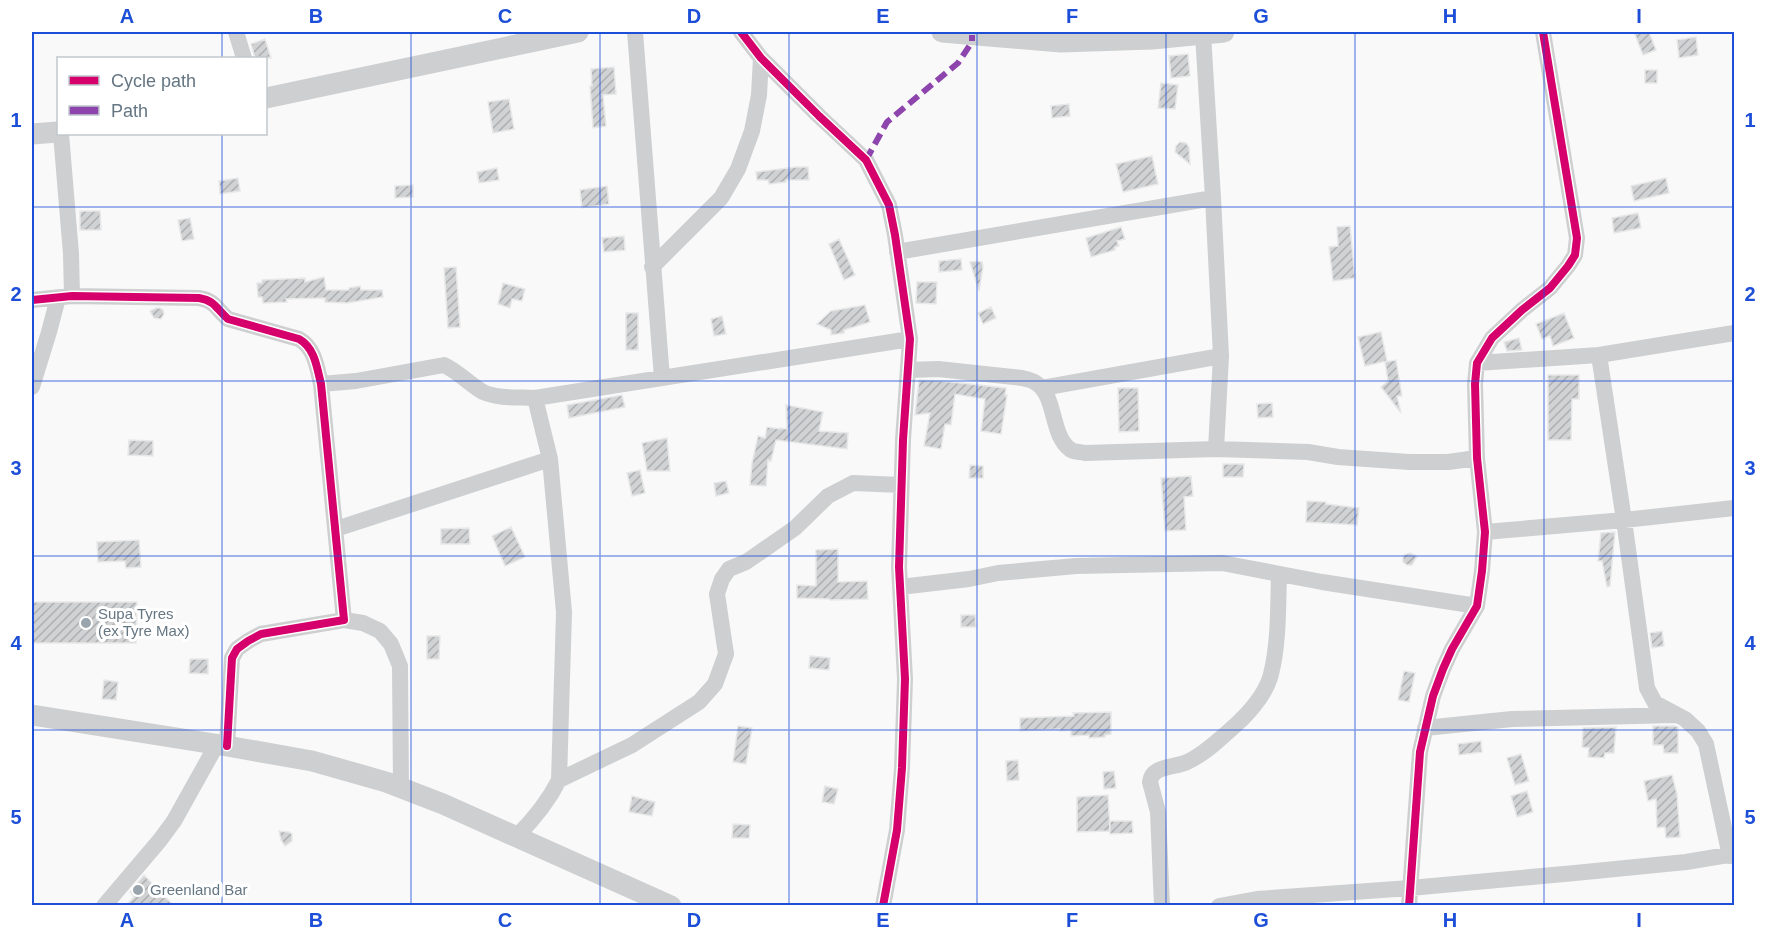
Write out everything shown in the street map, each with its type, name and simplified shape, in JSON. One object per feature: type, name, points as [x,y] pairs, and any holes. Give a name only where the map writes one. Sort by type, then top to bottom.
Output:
[{"type":"street","points":[[236,32],[244,57]]},
{"type":"street","points":[[267,98],[578,32]]},
{"type":"street","points":[[635,32],[662,378]]},
{"type":"street","points":[[741,32],[761,58],[866,160],[889,205],[897,252],[910,339],[901,485],[900,587],[905,679],[897,830],[883,906]]},
{"type":"street","points":[[942,32],[1061,42],[1130,41],[1214,33],[1214,198],[1221,356],[1216,449]]},
{"type":"street","points":[[1409,906],[1420,752],[1425,728],[1443,669],[1452,649],[1478,606],[1485,532],[1477,458],[1475,384],[1477,363],[1492,338],[1550,288],[1575,255],[1577,238],[1544,32]]},
{"type":"street","points":[[652,267],[721,198],[738,169],[752,131],[759,95],[761,58]]},
{"type":"street","points":[[32,135],[57,133]]},
{"type":"street","points":[[32,387],[49,332],[65,297],[71,254],[60,135]]},
{"type":"street","points":[[897,252],[1214,198]]},
{"type":"street","points":[[32,300],[65,297],[199,298],[208,300],[217,306],[228,319],[299,339],[307,344],[312,352],[321,384],[344,620]]},
{"type":"street","points":[[1477,363],[1599,356],[1734,333]]},
{"type":"street","points":[[321,384],[356,381],[444,365],[454,369],[483,391],[498,396],[535,398],[910,339]]},
{"type":"street","points":[[1042,388],[1221,356]]},
{"type":"street","points":[[1219,906],[1631,868],[1732,855],[1706,744],[1698,731],[1685,719],[1655,703],[1647,688],[1599,356]]},
{"type":"street","points":[[909,370],[938,369],[1022,378],[1035,382],[1042,388],[1052,408],[1057,429],[1064,443],[1071,450],[1085,453],[1216,449],[1308,452],[1338,457],[1409,462],[1448,462],[1477,458]]},
{"type":"street","points":[[517,836],[551,796],[559,780],[564,612],[550,459],[535,398]]},
{"type":"street","points":[[336,530],[550,459]]},
{"type":"street","points":[[559,780],[632,746],[699,702],[715,684],[726,654],[717,594],[722,579],[729,569],[746,562],[795,528],[828,496],[853,483],[901,485]]},
{"type":"street","points":[[1485,532],[1734,508]]},
{"type":"street","points":[[900,587],[969,579],[998,573],[1077,566],[1222,563],[1478,606]]},
{"type":"street","points":[[1162,906],[1158,812],[1150,782],[1151,777],[1157,771],[1180,765],[1196,757],[1242,719],[1260,698],[1271,676],[1280,574]]},
{"type":"street","points":[[104,906],[174,821],[222,745],[232,658],[237,649],[261,634],[344,620],[363,623],[380,630],[391,644],[400,666],[401,788]]},
{"type":"street","points":[[32,715],[312,761],[401,788],[443,804],[671,906]]},
{"type":"street","points":[[1425,728],[1512,719],[1677,715]]},
{"type":"building","points":[[1634,32],[1649,32],[1656,50],[1643,55]]},
{"type":"building","points":[[1696,37],[1698,55],[1679,58],[1677,40]]},
{"type":"building","points":[[265,39],[271,58],[255,57],[251,44]]},
{"type":"building","points":[[1188,54],[1190,76],[1171,78],[1169,56]]},
{"type":"building","points":[[614,67],[616,94],[603,95],[606,126],[593,128],[591,69]]},
{"type":"building","points":[[1645,70],[1657,70],[1657,83],[1645,83]]},
{"type":"building","points":[[1161,83],[1178,85],[1175,109],[1158,108]]},
{"type":"building","points":[[509,99],[514,129],[493,133],[488,102]]},
{"type":"building","points":[[1069,104],[1070,116],[1052,118],[1051,106]]},
{"type":"building","points":[[1180,142],[1186,143],[1189,147],[1190,164],[1175,152]]},
{"type":"building","points":[[1152,156],[1158,184],[1123,192],[1116,164]]},
{"type":"building","points":[[808,167],[809,180],[786,180],[786,182],[769,184],[768,180],[757,180],[756,172]]},
{"type":"building","points":[[497,168],[499,180],[479,183],[477,172]]},
{"type":"building","points":[[238,178],[240,191],[220,194],[219,181]]},
{"type":"building","points":[[1666,178],[1669,193],[1634,201],[1631,186]]},
{"type":"building","points":[[413,185],[413,197],[395,198],[395,186]]},
{"type":"building","points":[[607,186],[609,204],[582,208],[580,190]]},
{"type":"building","points":[[80,211],[100,211],[101,230],[80,230]]},
{"type":"building","points":[[1638,213],[1641,228],[1614,233],[1612,218]]},
{"type":"building","points":[[190,218],[194,239],[182,241],[178,220]]},
{"type":"building","points":[[1350,226],[1355,278],[1333,281],[1329,247],[1338,246],[1337,227]]},
{"type":"building","points":[[1121,227],[1125,239],[1117,241],[1119,246],[1115,247],[1115,250],[1091,257],[1086,238]]},
{"type":"building","points":[[624,236],[625,250],[604,252],[602,238]]},
{"type":"building","points":[[839,239],[855,275],[844,280],[829,244]]},
{"type":"building","points":[[961,259],[962,270],[939,272],[939,261]]},
{"type":"building","points":[[970,262],[982,262],[983,267],[979,291]]},
{"type":"building","points":[[456,267],[460,327],[448,328],[444,268]]},
{"type":"building","points":[[324,277],[326,290],[349,290],[349,288],[360,286],[361,290],[382,290],[383,297],[347,303],[325,302],[325,298],[286,299],[287,302],[263,303],[262,297],[258,297],[257,283],[262,283],[262,280],[305,278],[305,282]]},
{"type":"building","points":[[917,282],[937,282],[936,304],[916,303]]},
{"type":"building","points":[[503,283],[525,289],[522,301],[512,299],[510,308],[498,304]]},
{"type":"building","points":[[865,305],[870,322],[844,330],[844,333],[831,335],[831,330],[817,324],[831,311]]},
{"type":"building","points":[[991,307],[996,318],[983,324],[978,313]]},
{"type":"building","points":[[156,308],[163,310],[164,314],[161,319],[154,318],[150,311]]},
{"type":"building","points":[[626,313],[638,313],[638,350],[626,350]]},
{"type":"building","points":[[1564,313],[1574,338],[1553,346],[1550,336],[1542,339],[1536,324]]},
{"type":"building","points":[[722,316],[726,334],[714,336],[711,319]]},
{"type":"building","points":[[1381,332],[1387,361],[1365,366],[1358,337]]},
{"type":"building","points":[[1519,338],[1522,350],[1507,351],[1504,342]]},
{"type":"building","points":[[1396,360],[1402,396],[1397,396],[1401,413],[1381,387],[1388,381],[1385,362]]},
{"type":"building","points":[[1548,375],[1579,375],[1579,399],[1572,399],[1571,440],[1548,440]]},
{"type":"building","points":[[919,380],[1006,388],[1001,434],[981,431],[985,399],[955,394],[951,425],[945,424],[941,449],[924,446],[930,413],[915,415]]},
{"type":"building","points":[[1118,388],[1138,388],[1139,431],[1119,432]]},
{"type":"building","points":[[622,395],[625,407],[569,418],[567,405]]},
{"type":"building","points":[[1272,403],[1273,417],[1258,418],[1257,404]]},
{"type":"building","points":[[786,405],[823,412],[819,431],[848,433],[847,449],[776,440],[771,461],[768,460],[766,486],[750,485],[758,436],[765,438],[767,427],[787,429]]},
{"type":"building","points":[[667,438],[670,471],[647,471],[642,443]]},
{"type":"building","points":[[129,440],[153,441],[153,456],[128,455]]},
{"type":"building","points":[[1223,464],[1244,464],[1243,477],[1223,477]]},
{"type":"building","points":[[970,465],[983,466],[983,478],[969,478]]},
{"type":"building","points":[[640,470],[645,493],[632,496],[627,473]]},
{"type":"building","points":[[1191,476],[1193,496],[1184,497],[1186,530],[1165,531],[1161,478]]},
{"type":"building","points":[[726,481],[729,493],[716,496],[714,483]]},
{"type":"building","points":[[1307,501],[1359,508],[1357,525],[1306,522]]},
{"type":"building","points":[[511,527],[525,557],[505,566],[492,536]]},
{"type":"building","points":[[469,528],[470,544],[441,544],[441,529]]},
{"type":"building","points":[[1615,532],[1610,586],[1607,587],[1602,561],[1598,561],[1601,533]]},
{"type":"building","points":[[139,540],[141,567],[126,568],[125,561],[98,562],[97,542]]},
{"type":"building","points":[[838,549],[838,582],[867,581],[868,599],[797,598],[797,585],[816,586],[816,550]]},
{"type":"building","points":[[1410,553],[1417,556],[1412,565],[1407,565],[1403,562],[1403,558],[1404,555]]},
{"type":"building","points":[[32,602],[137,602],[136,643],[32,643]]},
{"type":"building","points":[[961,615],[975,615],[976,627],[961,627]]},
{"type":"building","points":[[1662,631],[1664,646],[1652,648],[1650,633]]},
{"type":"building","points":[[427,636],[440,636],[439,659],[427,659]]},
{"type":"building","points":[[810,656],[830,658],[829,670],[809,668]]},
{"type":"building","points":[[190,659],[208,659],[208,674],[189,673]]},
{"type":"building","points":[[1404,671],[1415,673],[1409,702],[1398,700]]},
{"type":"building","points":[[104,680],[118,682],[116,700],[102,699]]},
{"type":"building","points":[[1111,712],[1111,734],[1105,737],[1071,736],[1071,730],[1060,731],[1060,729],[1020,731],[1020,718]]},
{"type":"building","points":[[738,726],[752,728],[746,764],[733,762]]},
{"type":"building","points":[[1653,726],[1678,727],[1678,753],[1664,753],[1663,745],[1653,745]]},
{"type":"building","points":[[1616,727],[1614,753],[1605,753],[1604,758],[1588,757],[1589,748],[1582,747],[1583,728]]},
{"type":"building","points":[[1481,741],[1482,752],[1459,755],[1458,744]]},
{"type":"building","points":[[1521,754],[1529,781],[1515,785],[1507,758]]},
{"type":"building","points":[[1018,760],[1019,780],[1007,781],[1006,761]]},
{"type":"building","points":[[1114,771],[1116,788],[1104,789],[1103,772]]},
{"type":"building","points":[[1672,775],[1677,794],[1680,837],[1666,838],[1665,827],[1657,828],[1656,799],[1648,801],[1644,781]]},
{"type":"building","points":[[825,786],[838,789],[834,804],[822,802]]},
{"type":"building","points":[[1527,791],[1533,812],[1517,817],[1511,796]]},
{"type":"building","points":[[1108,795],[1110,831],[1077,832],[1077,797]]},
{"type":"building","points":[[632,796],[655,802],[652,816],[629,812]]},
{"type":"building","points":[[1110,821],[1132,821],[1133,833],[1110,834]]},
{"type":"building","points":[[733,824],[750,825],[749,838],[732,838]]},
{"type":"building","points":[[279,831],[292,834],[292,841],[285,846]]},
{"type":"building","points":[[144,875],[174,906],[125,906],[134,897],[130,892]]},
{"type":"marked path","points":[[866,160],[887,122],[958,63],[972,42],[972,35]]},
{"type":"cycle path","points":[[741,32],[761,58],[866,160],[889,205],[895,235],[910,339],[903,440],[899,567],[905,679],[897,830],[883,906]]},
{"type":"cycle path","points":[[1409,906],[1420,752],[1433,696],[1443,669],[1477,606],[1482,571],[1485,532],[1477,458],[1475,384],[1477,363],[1492,338],[1550,288],[1575,255],[1577,238],[1543,32]]},
{"type":"cycle path","points":[[32,300],[72,296],[205,299],[228,319],[299,339],[312,353],[321,384],[344,620],[261,634],[237,649],[232,658],[227,746]]},
{"type":"place","name":"Supa Tyres (ex Tyre Max)","points":[[86,623]]},
{"type":"place","name":"Greenland Bar","points":[[138,890]]}]
